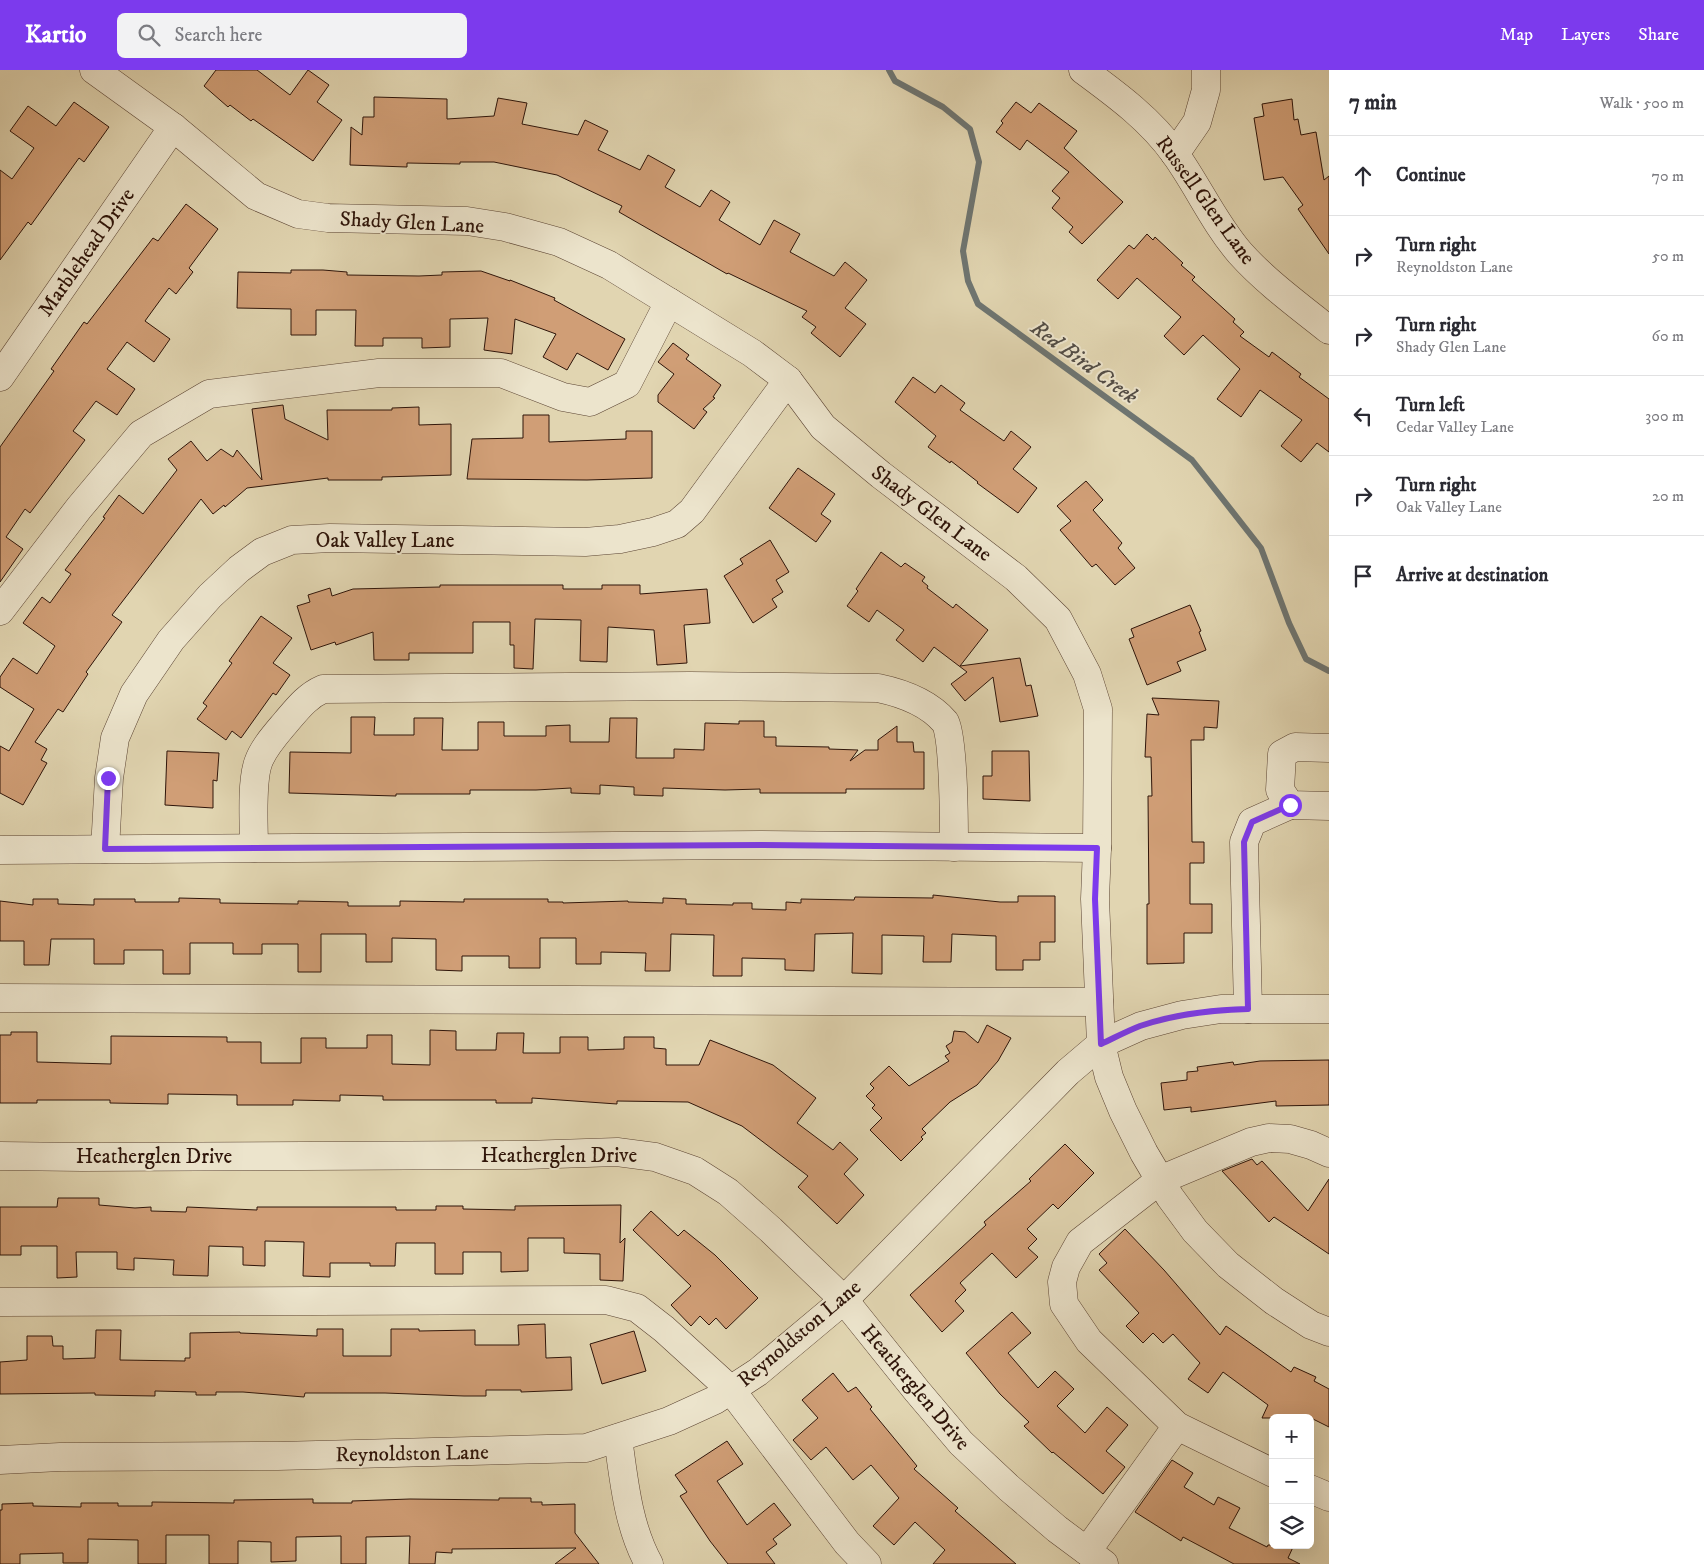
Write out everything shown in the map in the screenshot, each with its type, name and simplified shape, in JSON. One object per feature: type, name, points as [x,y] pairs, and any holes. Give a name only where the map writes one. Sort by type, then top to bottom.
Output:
[{"type":"street","name":"Shady Glen Lane","points":[[94,70],[173,127],[256,196],[298,214],[328,218],[468,221],[504,227],[559,242],[609,265],[752,353],[788,380],[823,427],[881,475],[1016,578],[1058,619],[1087,674],[1098,709],[1095,899],[1101,1044],[1109,1077],[1123,1111],[1144,1152],[1170,1197],[1195,1231],[1228,1265],[1274,1302],[1311,1325],[1329,1332]]},
{"type":"street","name":"Russell Glen Lane","points":[[1083,70],[1118,95],[1142,116],[1175,154],[1217,222],[1240,253],[1272,284],[1329,330]]},
{"type":"street","points":[[1175,154],[1197,122],[1206,90],[1206,70]]},
{"type":"street","name":"Marblehead Drive","points":[[0,376],[173,127]]},
{"type":"street","points":[[0,611],[79,508],[141,434],[209,394],[379,373],[501,373],[563,397],[590,402],[626,384],[668,302]]},
{"type":"street","name":"Oak Valley Lane","points":[[105,849],[108,778],[115,738],[134,694],[171,640],[210,596],[239,569],[262,552],[292,540],[330,538],[585,542],[620,539],[653,532],[677,524],[692,511],[788,380]]},
{"type":"street","points":[[254,848],[255,779],[258,763],[277,732],[301,704],[312,694],[323,689],[680,686],[878,688],[899,692],[913,698],[932,710],[946,724],[950,741],[954,847]]},
{"type":"street","points":[[1290,805],[1280,790],[1282,754],[1295,747],[1329,748]]},
{"type":"street","points":[[1248,1009],[1244,842],[1252,822],[1290,805],[1329,806]]},
{"type":"street","points":[[0,850],[750,845],[1097,848]]},
{"type":"street","points":[[0,998],[1100,1002]]},
{"type":"street","name":"Reynoldston Lane","points":[[0,1460],[60,1457],[376,1454],[577,1449],[586,1448],[668,1421],[714,1400],[758,1372],[844,1300],[1068,1072],[1101,1044],[1141,1026],[1182,1015],[1222,1009],[1329,1008]]},
{"type":"street","points":[[1269,1472],[1177,1426],[1089,1341],[1064,1304],[1062,1282],[1066,1267],[1080,1242],[1160,1180],[1251,1142],[1269,1138],[1290,1139],[1329,1153]]},
{"type":"street","name":"Heatherglen Drive","points":[[0,1156],[506,1155],[617,1152],[655,1156],[695,1171],[728,1192],[771,1230],[844,1300],[961,1443],[1016,1494],[1095,1558]]},
{"type":"street","points":[[0,1302],[606,1300],[637,1308],[664,1329],[731,1390],[847,1543],[868,1564]]},
{"type":"street","points":[[1095,1558],[1177,1426]]},
{"type":"street","points":[[618,1438],[628,1504],[640,1546],[649,1564]]},
{"type":"street","points":[[1314,1491],[1329,1497]]},
{"type":"building","points":[[216,70],[257,70],[290,95],[308,70],[329,85],[317,102],[342,120],[313,161],[253,119],[251,121],[230,105],[228,107],[204,86]]},
{"type":"building","points":[[374,97],[447,99],[447,119],[494,116],[498,98],[527,103],[522,124],[578,135],[585,120],[608,131],[598,150],[640,170],[648,155],[675,170],[665,187],[700,207],[711,190],[730,202],[719,220],[760,245],[774,220],[800,234],[790,252],[834,276],[845,262],[867,280],[845,308],[866,324],[840,357],[811,333],[816,327],[802,317],[807,311],[727,274],[619,212],[622,206],[557,175],[494,162],[460,162],[460,164],[407,163],[407,167],[350,165],[351,127],[362,135],[363,117],[374,117]]},
{"type":"building","points":[[1292,99],[1294,120],[1298,119],[1301,135],[1316,132],[1324,180],[1329,176],[1329,254],[1298,209],[1303,205],[1283,177],[1264,180],[1254,118],[1264,116],[1262,104]]},
{"type":"building","points":[[74,102],[109,127],[84,162],[79,158],[31,225],[28,222],[0,260],[0,170],[12,179],[34,148],[10,131],[28,106],[56,126]]},
{"type":"building","points":[[1016,102],[1031,113],[1039,103],[1077,131],[1064,148],[1123,202],[1082,244],[1069,232],[1073,227],[1052,208],[1060,198],[1052,191],[1069,172],[1027,140],[1020,150],[996,132],[1003,123],[1001,121]]},
{"type":"building","points":[[186,204],[218,229],[189,268],[193,272],[176,294],[169,288],[145,321],[170,339],[154,362],[127,342],[107,369],[135,389],[117,415],[96,401],[73,431],[85,440],[30,513],[25,509],[6,537],[23,549],[0,582],[0,447],[54,371],[51,369],[84,322],[87,324],[153,238],[158,241]]},
{"type":"building","points":[[1147,234],[1153,240],[1155,237],[1183,263],[1181,265],[1195,277],[1192,280],[1235,319],[1233,322],[1244,332],[1240,336],[1269,357],[1272,352],[1301,374],[1299,377],[1329,399],[1329,452],[1317,443],[1301,462],[1281,446],[1302,420],[1260,390],[1241,417],[1217,399],[1240,369],[1203,335],[1184,355],[1164,336],[1181,317],[1137,278],[1118,299],[1097,280],[1129,245],[1134,249]]},
{"type":"building","points":[[291,270],[347,272],[347,275],[419,276],[442,275],[442,272],[481,271],[555,298],[554,300],[625,339],[608,370],[577,353],[567,370],[543,357],[556,334],[515,319],[512,354],[484,350],[488,318],[450,319],[450,347],[422,348],[422,338],[383,338],[383,346],[355,346],[356,310],[316,310],[316,335],[291,335],[291,309],[237,308],[238,272],[291,273]]},
{"type":"building","points":[[673,343],[689,355],[686,359],[721,385],[713,397],[715,398],[703,409],[707,412],[694,429],[658,402],[658,395],[674,374],[658,362]]},
{"type":"building","points":[[913,377],[935,393],[941,385],[965,403],[960,410],[1004,441],[1011,431],[1031,447],[1013,469],[1037,488],[1018,513],[951,461],[950,463],[928,447],[936,436],[895,402]]},
{"type":"building","points":[[283,405],[285,419],[328,440],[327,410],[392,410],[392,408],[419,407],[419,425],[451,424],[451,475],[382,477],[382,480],[328,480],[328,478],[247,488],[225,507],[224,505],[213,514],[201,499],[112,615],[122,622],[86,672],[88,674],[63,712],[58,709],[35,742],[47,749],[41,760],[47,763],[23,805],[0,793],[0,746],[9,751],[34,709],[0,687],[0,677],[13,658],[37,674],[55,646],[23,623],[42,597],[50,603],[71,574],[65,570],[105,518],[103,517],[119,495],[143,514],[177,470],[168,459],[191,441],[207,461],[221,449],[233,457],[237,450],[262,480],[252,409]]},
{"type":"building","points":[[523,415],[549,415],[549,442],[626,439],[626,431],[652,431],[652,478],[587,480],[467,479],[472,439],[523,438]]},
{"type":"building","points":[[798,468],[835,494],[821,514],[831,521],[816,542],[769,508]]},
{"type":"building","points":[[1086,481],[1103,500],[1093,510],[1122,543],[1118,548],[1135,568],[1115,585],[1096,564],[1092,567],[1060,530],[1071,521],[1057,506]]},
{"type":"building","points":[[770,540],[789,572],[776,580],[783,592],[772,599],[777,607],[753,623],[724,576],[743,564],[740,559]]},
{"type":"building","points":[[881,552],[901,567],[905,563],[925,577],[922,581],[928,586],[927,588],[953,608],[956,604],[988,630],[960,666],[1020,658],[1026,686],[1031,685],[1038,716],[1000,722],[993,677],[965,701],[951,684],[967,672],[934,647],[923,662],[896,640],[904,630],[877,610],[869,622],[847,606]]},
{"type":"building","points":[[440,585],[563,585],[563,589],[602,589],[602,585],[640,585],[640,594],[707,589],[710,623],[684,625],[687,663],[657,665],[654,630],[608,627],[607,662],[580,661],[581,620],[535,619],[533,669],[514,668],[514,645],[510,645],[510,622],[473,622],[473,653],[409,653],[409,660],[374,660],[373,632],[336,645],[335,642],[311,650],[297,606],[310,602],[308,595],[330,588],[332,596],[353,589],[440,587]]},
{"type":"building","points":[[1190,605],[1201,631],[1199,632],[1206,650],[1177,662],[1181,671],[1147,685],[1129,639],[1134,637],[1131,629]]},
{"type":"building","points":[[261,616],[292,638],[273,663],[290,675],[276,695],[273,693],[241,738],[232,731],[226,740],[197,719],[207,706],[203,703],[232,663],[229,661]]},
{"type":"building","points":[[1152,698],[1219,701],[1217,728],[1204,727],[1204,740],[1191,740],[1192,842],[1204,842],[1204,863],[1190,863],[1190,904],[1212,904],[1212,933],[1184,933],[1184,963],[1147,964],[1147,904],[1149,904],[1148,796],[1152,796],[1151,757],[1145,757],[1147,714],[1159,715]]},
{"type":"building","points":[[351,717],[375,717],[374,735],[414,735],[414,718],[443,718],[442,750],[478,750],[478,722],[504,722],[504,736],[546,736],[546,726],[570,725],[570,742],[609,742],[610,718],[637,718],[636,758],[674,758],[674,749],[704,750],[705,723],[739,724],[739,721],[764,721],[764,737],[776,737],[776,746],[829,747],[829,749],[858,750],[850,761],[865,750],[878,750],[878,740],[897,726],[897,742],[913,742],[914,752],[924,752],[924,789],[846,789],[846,793],[760,793],[760,789],[663,788],[663,796],[634,795],[634,787],[600,785],[600,794],[571,793],[571,788],[470,790],[470,794],[396,794],[396,796],[289,793],[290,752],[351,753]]},
{"type":"building","points":[[167,751],[219,753],[217,781],[213,780],[213,808],[165,805]]},
{"type":"building","points":[[992,751],[1029,751],[1030,801],[983,799],[983,776],[992,776]]},
{"type":"building","points":[[933,895],[1000,902],[1018,902],[1018,896],[1055,896],[1055,942],[1040,942],[1040,960],[1023,960],[1023,970],[996,970],[996,936],[952,934],[951,962],[923,962],[924,936],[882,935],[882,974],[852,973],[853,933],[815,934],[814,971],[785,970],[785,959],[742,958],[742,976],[713,976],[714,935],[671,934],[670,971],[645,971],[646,953],[601,952],[601,964],[576,964],[576,938],[540,938],[540,968],[509,968],[509,956],[462,956],[462,971],[436,970],[436,939],[392,938],[392,962],[366,962],[366,934],[321,934],[321,972],[298,972],[298,944],[262,944],[262,954],[233,954],[233,943],[190,943],[190,974],[163,974],[163,950],[124,950],[124,964],[94,964],[94,939],[51,939],[49,965],[24,965],[24,941],[0,941],[0,901],[33,905],[33,899],[58,899],[58,904],[94,905],[94,899],[135,899],[135,902],[179,902],[179,898],[220,899],[220,903],[298,904],[298,901],[348,902],[348,906],[400,906],[400,901],[464,902],[464,899],[548,899],[548,902],[563,903],[628,901],[663,903],[663,898],[686,899],[686,904],[733,905],[733,903],[752,903],[752,909],[786,910],[786,902],[801,903],[801,899],[854,900],[855,897],[933,898]]},
{"type":"building","points":[[987,1025],[1011,1038],[998,1061],[977,1085],[950,1102],[922,1129],[926,1133],[921,1137],[923,1139],[901,1161],[870,1130],[882,1118],[872,1108],[875,1105],[866,1096],[874,1088],[870,1084],[889,1066],[909,1086],[949,1061],[945,1056],[950,1053],[946,1046],[952,1042],[954,1031],[965,1032],[978,1043]]},
{"type":"building","points":[[430,1030],[456,1031],[456,1050],[496,1050],[497,1033],[524,1033],[523,1053],[560,1053],[560,1037],[588,1037],[588,1050],[624,1049],[624,1037],[654,1037],[654,1048],[666,1049],[666,1065],[699,1065],[710,1040],[773,1065],[816,1098],[797,1123],[833,1150],[840,1142],[858,1159],[844,1174],[864,1195],[837,1224],[798,1187],[808,1176],[742,1126],[688,1102],[617,1101],[617,1104],[532,1098],[532,1103],[496,1103],[496,1100],[383,1100],[383,1096],[340,1095],[340,1101],[293,1100],[293,1105],[237,1105],[237,1095],[168,1094],[168,1104],[110,1103],[110,1100],[37,1100],[37,1103],[0,1103],[0,1035],[11,1035],[11,1032],[37,1032],[37,1062],[111,1064],[111,1036],[227,1037],[227,1042],[261,1042],[261,1063],[301,1063],[301,1038],[326,1038],[326,1048],[367,1048],[367,1035],[392,1035],[392,1064],[430,1065]]},
{"type":"building","points":[[1329,1060],[1329,1105],[1276,1106],[1276,1101],[1191,1112],[1191,1107],[1164,1110],[1161,1083],[1187,1080],[1187,1072],[1198,1071],[1197,1067],[1233,1062],[1234,1065],[1260,1061]]},
{"type":"building","points":[[1065,1144],[1094,1173],[1058,1209],[1053,1204],[1027,1229],[1037,1239],[1028,1248],[1038,1257],[1016,1278],[992,1253],[960,1283],[966,1290],[955,1301],[964,1311],[942,1332],[910,1295],[986,1225],[984,1222],[1031,1181],[1029,1179]]},
{"type":"building","points":[[1252,1159],[1257,1165],[1262,1161],[1308,1211],[1329,1179],[1329,1254],[1274,1217],[1269,1222],[1222,1171]]},
{"type":"building","points":[[58,1198],[99,1198],[99,1205],[135,1208],[151,1207],[151,1211],[186,1212],[187,1207],[257,1210],[257,1207],[396,1207],[396,1210],[436,1210],[436,1206],[463,1206],[463,1209],[515,1210],[515,1206],[621,1205],[620,1243],[625,1238],[623,1281],[600,1280],[600,1254],[564,1253],[564,1238],[528,1238],[528,1271],[501,1272],[501,1252],[463,1252],[463,1274],[435,1274],[435,1243],[396,1243],[395,1266],[370,1266],[370,1263],[330,1263],[330,1277],[303,1276],[304,1242],[265,1241],[265,1266],[243,1265],[243,1247],[209,1246],[208,1276],[173,1275],[174,1260],[134,1258],[134,1270],[117,1269],[117,1252],[76,1252],[77,1277],[57,1278],[57,1246],[21,1246],[21,1255],[0,1255],[0,1207],[57,1207]]},
{"type":"building","points":[[651,1211],[678,1236],[684,1230],[715,1255],[758,1298],[726,1329],[716,1318],[709,1325],[700,1316],[691,1326],[671,1305],[691,1286],[633,1230]]},
{"type":"building","points":[[1125,1229],[1164,1270],[1220,1335],[1226,1326],[1291,1372],[1294,1367],[1316,1377],[1314,1381],[1329,1389],[1329,1427],[1314,1420],[1314,1414],[1269,1414],[1269,1418],[1262,1418],[1268,1405],[1223,1372],[1208,1393],[1188,1379],[1200,1363],[1173,1334],[1163,1343],[1153,1333],[1143,1343],[1126,1326],[1139,1313],[1099,1270],[1107,1263],[1099,1254]]},
{"type":"building","points":[[1012,1312],[1031,1333],[1008,1353],[1038,1388],[1055,1371],[1074,1389],[1057,1406],[1085,1433],[1107,1407],[1128,1425],[1106,1451],[1125,1467],[1103,1494],[1052,1453],[1024,1426],[1029,1422],[1000,1394],[966,1353]]},
{"type":"building","points":[[545,1324],[546,1358],[571,1357],[572,1390],[521,1392],[521,1390],[486,1390],[486,1396],[305,1393],[304,1397],[243,1392],[216,1392],[216,1395],[196,1395],[196,1392],[155,1391],[155,1396],[95,1395],[95,1393],[0,1394],[0,1362],[27,1360],[27,1336],[52,1336],[53,1346],[63,1346],[63,1359],[95,1358],[96,1330],[121,1330],[120,1360],[185,1361],[185,1358],[190,1358],[190,1333],[240,1332],[317,1336],[317,1329],[343,1329],[343,1356],[391,1356],[391,1329],[419,1329],[419,1331],[475,1330],[475,1345],[519,1345],[518,1325]]},
{"type":"building","points":[[634,1331],[646,1371],[602,1384],[590,1344]]},
{"type":"building","points":[[833,1373],[848,1392],[856,1387],[872,1407],[870,1409],[917,1466],[914,1469],[958,1508],[955,1511],[1016,1564],[933,1564],[945,1550],[915,1522],[894,1545],[873,1526],[899,1498],[871,1465],[853,1480],[826,1447],[811,1460],[793,1440],[818,1418],[802,1400]]},
{"type":"building","points":[[727,1441],[743,1464],[717,1481],[747,1525],[774,1503],[791,1525],[773,1539],[777,1544],[766,1552],[775,1564],[728,1564],[680,1496],[687,1492],[675,1475]]},
{"type":"building","points":[[1172,1460],[1193,1473],[1184,1487],[1214,1505],[1218,1497],[1240,1508],[1229,1528],[1267,1547],[1269,1545],[1269,1549],[1292,1549],[1288,1558],[1300,1564],[1234,1564],[1183,1537],[1181,1541],[1135,1512]]},
{"type":"building","points":[[499,1498],[531,1498],[531,1502],[542,1502],[542,1505],[575,1504],[575,1533],[599,1564],[555,1564],[576,1548],[452,1549],[452,1553],[436,1552],[435,1564],[409,1564],[410,1536],[366,1537],[366,1564],[341,1564],[341,1536],[296,1537],[296,1561],[271,1562],[271,1542],[238,1541],[238,1564],[209,1564],[209,1535],[166,1535],[166,1564],[138,1564],[138,1540],[88,1539],[88,1563],[63,1563],[63,1553],[20,1554],[20,1564],[0,1564],[0,1510],[2,1510],[2,1504],[33,1503],[33,1506],[81,1507],[81,1503],[118,1503],[118,1506],[152,1506],[152,1502],[234,1503],[234,1500],[313,1499],[313,1503],[352,1503],[352,1501],[410,1499],[499,1500]]},
{"type":"waterway","name":"Red Bird Creek","points":[[889,70],[895,81],[943,107],[970,129],[979,162],[963,251],[968,281],[978,304],[1192,460],[1261,548],[1289,623],[1306,659],[1329,671]]},
{"type":"route","points":[[108,778],[105,849],[760,845],[1097,848],[1095,899],[1101,1044],[1141,1026],[1182,1015],[1222,1009],[1248,1009],[1244,842],[1252,822],[1290,805]]}]
